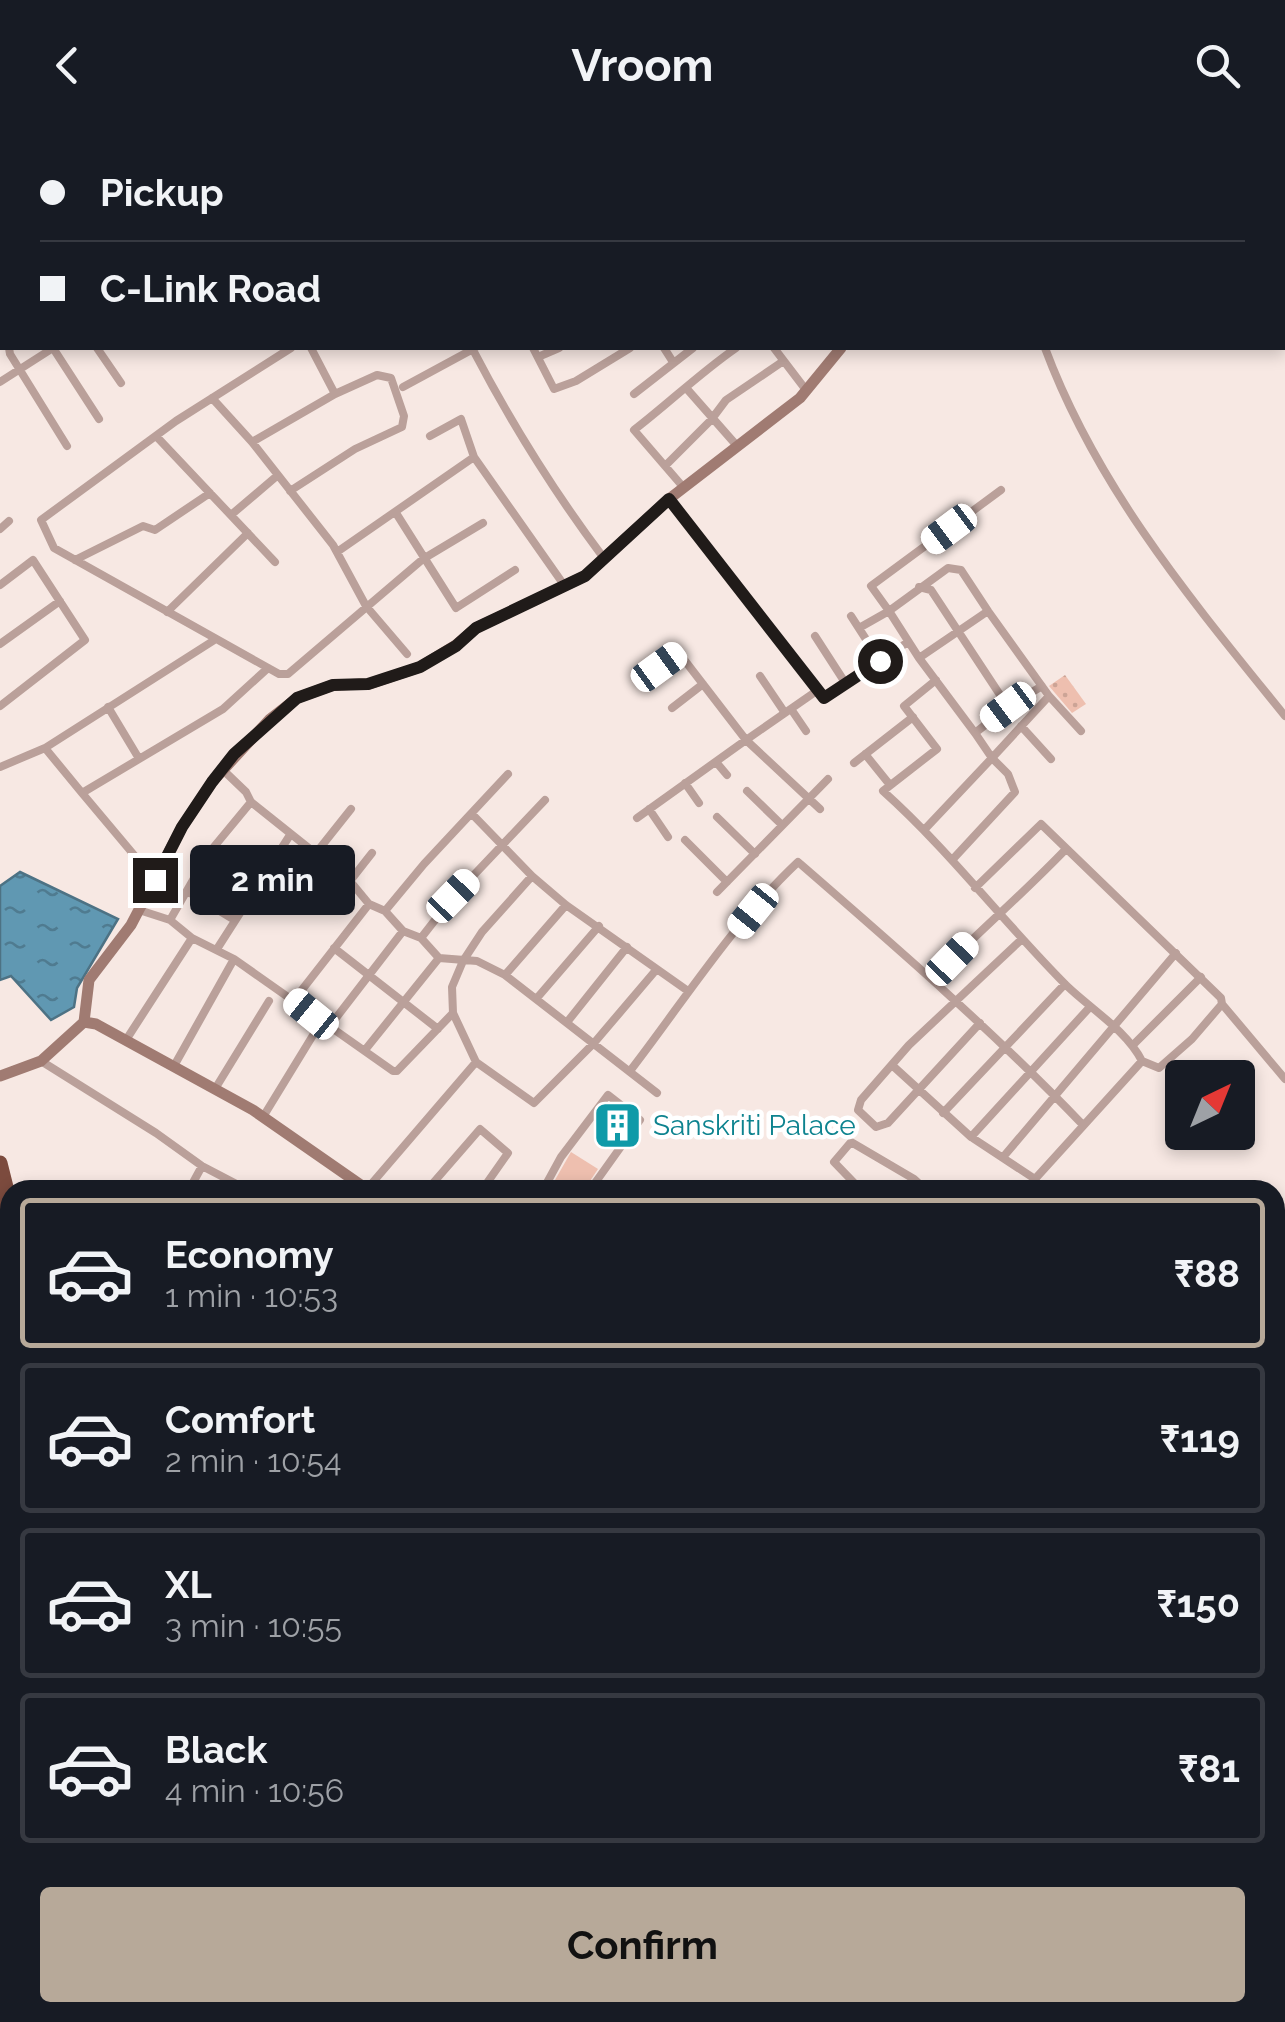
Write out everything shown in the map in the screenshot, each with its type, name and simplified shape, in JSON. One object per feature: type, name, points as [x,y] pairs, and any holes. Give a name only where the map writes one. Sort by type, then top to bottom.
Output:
[{"type":"street","points":[[10,350],[66,446]]},
{"type":"street","points":[[0,382],[50,350]]},
{"type":"street","points":[[54,350],[99,419]]},
{"type":"street","points":[[98,350],[122,383]]},
{"type":"street","points":[[288,350],[156,436],[42,520],[54,548],[279,674],[288,674],[423,559],[482,523]]},
{"type":"street","points":[[312,350],[335,394]]},
{"type":"street","points":[[403,387],[469,350]]},
{"type":"street","points":[[474,350],[516,433],[603,557]]},
{"type":"street","points":[[534,350],[554,390],[576,382],[627,350]]},
{"type":"street","points":[[538,358],[554,350]]},
{"type":"street","points":[[665,350],[673,362]]},
{"type":"street","points":[[634,394],[690,350]]},
{"type":"street","points":[[684,488],[634,430],[733,350]]},
{"type":"street","points":[[775,350],[806,390]]},
{"type":"street","points":[[0,1076],[41,1061],[84,1022],[89,980],[139,910],[182,827],[222,769],[270,720],[297,698],[333,685],[368,684],[420,667],[456,646],[476,628],[585,576],[669,499],[806,390],[839,350]]},
{"type":"street","points":[[1046,350],[1089,448],[1167,570],[1285,716]]},
{"type":"street","points":[[665,466],[726,400],[782,362]]},
{"type":"street","points":[[252,442],[335,394],[377,375],[391,378],[404,416],[402,427],[356,448],[290,491]]},
{"type":"street","points":[[687,389],[738,447]]},
{"type":"street","points":[[212,398],[252,442],[337,552],[366,606],[408,654]]},
{"type":"street","points":[[430,436],[461,419],[474,456],[564,585]]},
{"type":"street","points":[[156,436],[275,562]]},
{"type":"street","points":[[337,552],[474,456]]},
{"type":"street","points":[[231,515],[278,475]]},
{"type":"street","points":[[953,859],[1015,792],[1008,774],[919,658],[871,586],[1001,490]]},
{"type":"street","points":[[75,560],[143,526],[154,530],[210,493]]},
{"type":"street","points":[[669,499],[824,698],[908,642]]},
{"type":"street","points":[[396,513],[456,608],[515,570]]},
{"type":"street","points":[[0,529],[9,521]]},
{"type":"street","points":[[167,612],[248,533]]},
{"type":"street","points":[[0,585],[33,560],[85,640],[0,706]]},
{"type":"street","points":[[859,628],[948,568],[961,570],[1042,686],[1081,732]]},
{"type":"street","points":[[919,588],[931,590],[1008,707]]},
{"type":"street","points":[[0,644],[60,601]]},
{"type":"street","points":[[919,658],[988,611]]},
{"type":"street","points":[[851,616],[880,661]]},
{"type":"street","points":[[815,636],[846,684]]},
{"type":"street","points":[[0,767],[44,748],[216,639]]},
{"type":"street","points":[[639,681],[678,653],[746,740],[820,808]]},
{"type":"street","points":[[82,794],[222,709],[268,668]]},
{"type":"street","points":[[760,676],[806,730]]},
{"type":"street","points":[[936,680],[904,706],[937,749],[883,791],[926,828],[998,914],[1056,970],[1065,984],[1134,1044],[1142,1061],[1159,1068],[1192,1039],[1222,1004]]},
{"type":"street","points":[[672,708],[703,684]]},
{"type":"street","points":[[975,732],[1042,686]]},
{"type":"street","points":[[636,818],[818,690]]},
{"type":"street","points":[[926,828],[1050,696]]},
{"type":"street","points":[[108,708],[138,757]]},
{"type":"street","points":[[854,763],[913,718]]},
{"type":"street","points":[[1021,726],[1052,759]]},
{"type":"street","points":[[44,748],[155,880]]},
{"type":"street","points":[[865,754],[890,785]]},
{"type":"street","points":[[716,762],[727,775]]},
{"type":"street","points":[[222,769],[251,802],[350,881],[369,904],[385,911],[403,931],[421,938],[439,958],[477,961],[504,975],[658,1093]]},
{"type":"street","points":[[385,911],[508,774]]},
{"type":"street","points":[[717,892],[828,779]]},
{"type":"street","points":[[686,783],[699,803]]},
{"type":"street","points":[[747,791],[782,825]]},
{"type":"street","points":[[421,938],[453,896],[545,800]]},
{"type":"street","points":[[170,920],[208,854],[251,802]]},
{"type":"street","points":[[316,853],[351,809]]},
{"type":"street","points":[[648,809],[668,837]]},
{"type":"street","points":[[472,814],[566,905],[688,992]]},
{"type":"street","points":[[717,816],[754,854]]},
{"type":"street","points":[[975,888],[1041,824],[1202,978],[1285,1079]]},
{"type":"street","points":[[217,949],[290,835]]},
{"type":"street","points":[[685,840],[727,882]]},
{"type":"street","points":[[933,978],[998,914],[1010,908],[1066,849]]},
{"type":"street","points":[[350,881],[372,853]]},
{"type":"street","points":[[630,1071],[688,992],[775,884],[798,862],[933,978],[1083,1125]]},
{"type":"street","points":[[532,876],[482,932],[452,987],[452,1013],[476,1062],[534,1103],[594,1043],[656,970]]},
{"type":"street","points":[[187,891],[233,919]]},
{"type":"street","points":[[294,1000],[369,904]]},
{"type":"street","points":[[504,975],[566,905]]},
{"type":"street","points":[[139,910],[170,920],[192,938],[234,959],[397,1072],[452,1013]]},
{"type":"street","points":[[537,998],[599,926]]},
{"type":"street","points":[[328,1027],[403,931]]},
{"type":"street","points":[[126,1040],[192,938]]},
{"type":"street","points":[[980,1023],[881,1127],[862,1116],[858,1110],[861,1100],[909,1045],[1022,939]]},
{"type":"street","points":[[568,1021],[627,947]]},
{"type":"street","points":[[334,948],[438,1029]]},
{"type":"street","points":[[1004,1156],[1176,953]]},
{"type":"street","points":[[364,1050],[439,958]]},
{"type":"street","points":[[174,1066],[234,959]]},
{"type":"street","points":[[1134,1044],[1202,978]]},
{"type":"street","points":[[943,1113],[1065,984]]},
{"type":"street","points":[[215,1089],[269,1001]]},
{"type":"street","points":[[971,1138],[1090,1008]]},
{"type":"street","points":[[84,1022],[96,1024],[263,1117],[354,1180]]},
{"type":"street","points":[[263,1117],[316,1032]]},
{"type":"street","points":[[41,1061],[229,1180]]},
{"type":"street","points":[[893,1066],[971,1138],[1004,1156],[1035,1180],[1142,1061]]},
{"type":"street","points":[[376,1180],[476,1062]]},
{"type":"street","points":[[548,1180],[561,1156],[608,1095],[640,1120],[597,1180]]},
{"type":"street","points":[[436,1180],[480,1129],[508,1154],[489,1180]]},
{"type":"street","points":[[852,1180],[834,1162],[851,1142],[916,1180]]},
{"type":"street","points":[[194,1180],[202,1166]]},
{"type":"shaded area","points":[[1065,675],[1086,704],[1072,713],[1049,686]]},
{"type":"shaded area","points":[[571,1152],[598,1169],[591,1180],[555,1180]]},
{"type":"water","points":[[20,872],[118,919],[77,988],[74,1007],[51,1020],[11,976],[0,980],[0,886]]},
{"type":"place","name":"Sanskriti Palace","points":[[618,1125]]},
{"type":"route","points":[[155,880],[182,827],[212,782],[234,754],[297,698],[333,685],[368,684],[420,667],[456,646],[476,628],[585,576],[669,499],[824,698],[880,661]]}]
